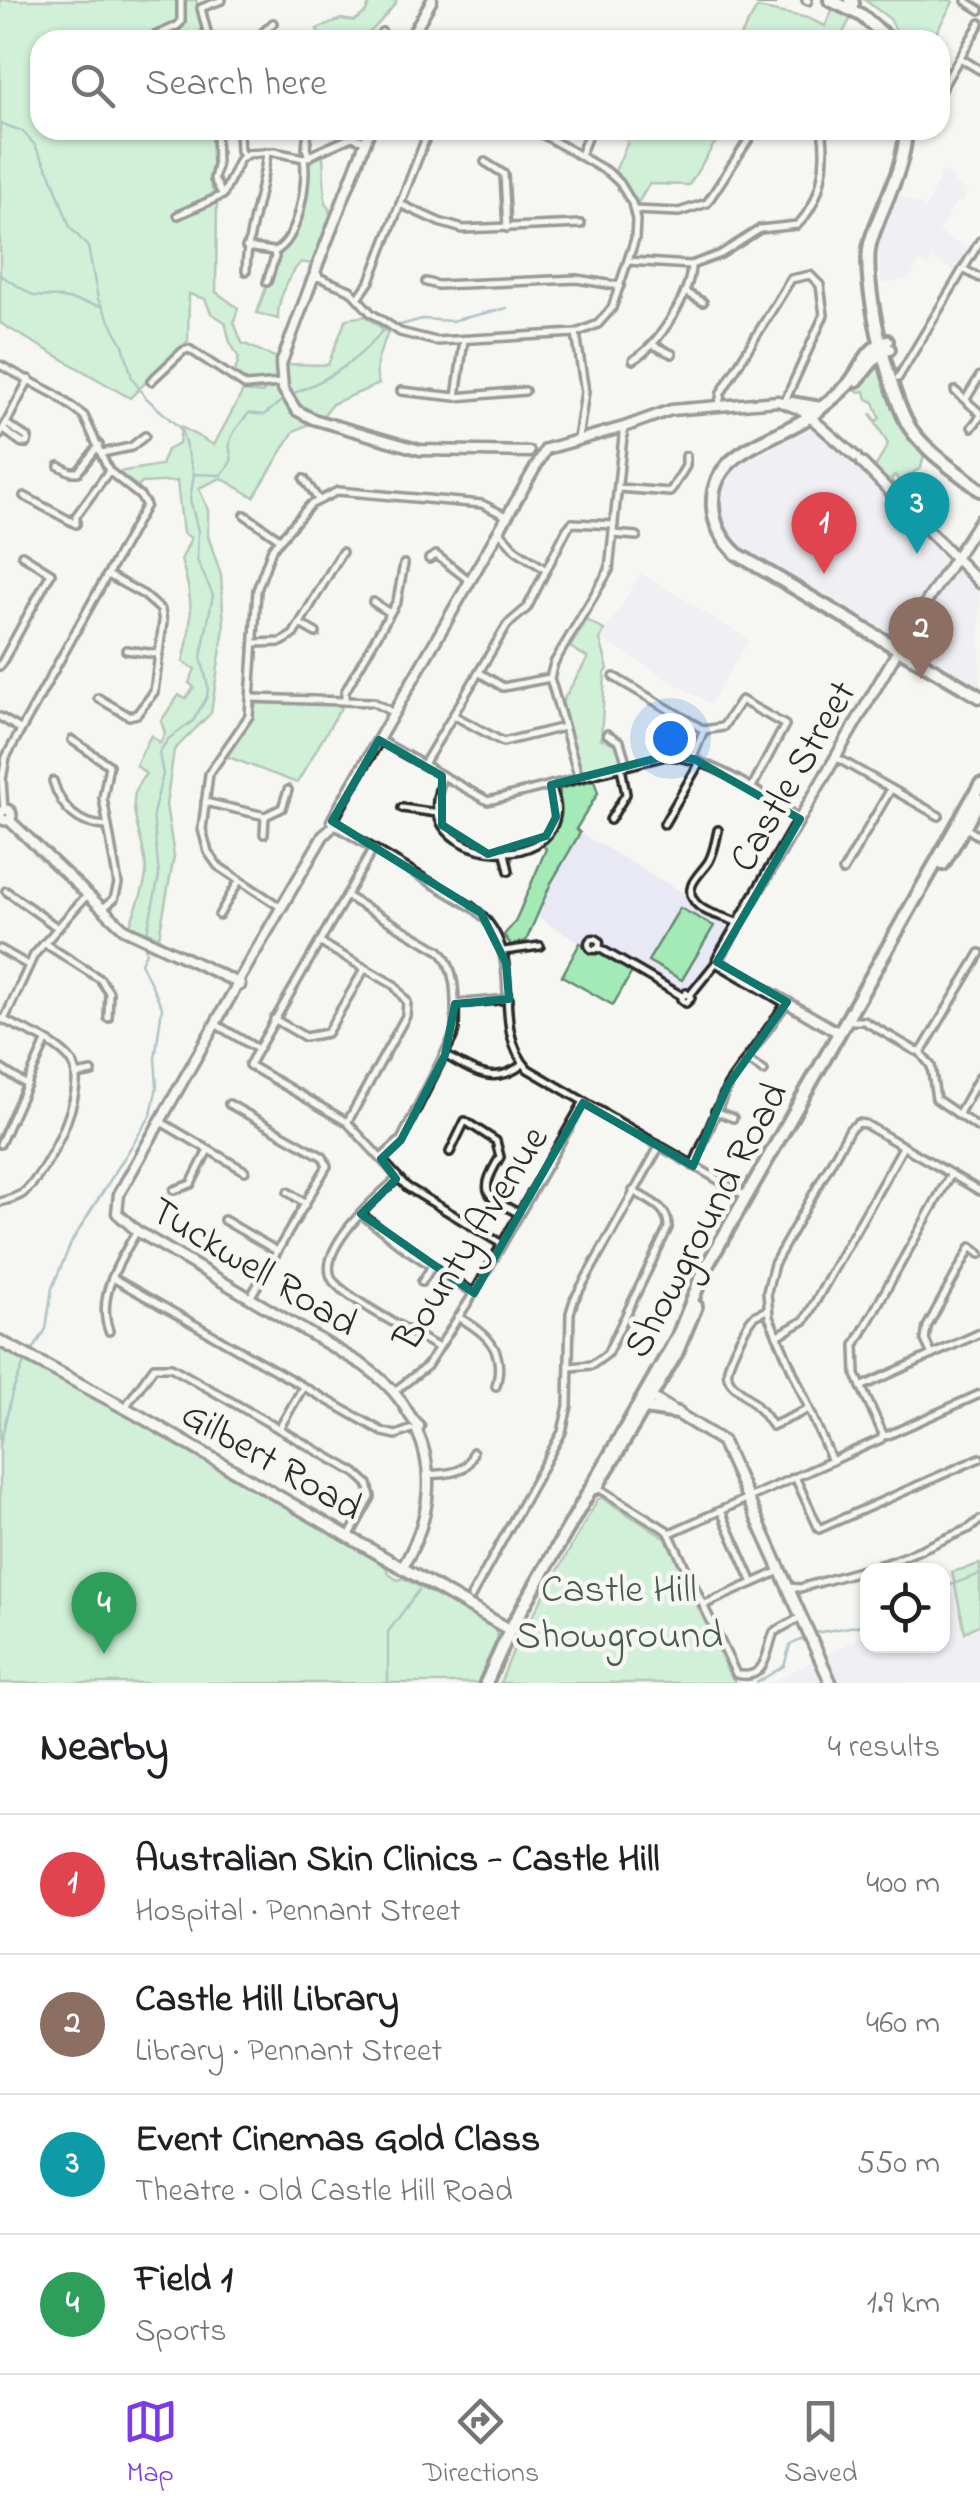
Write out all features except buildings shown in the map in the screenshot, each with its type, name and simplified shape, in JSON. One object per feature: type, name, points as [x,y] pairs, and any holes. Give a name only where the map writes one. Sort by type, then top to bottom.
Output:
[{"type":"main road","points":[[830,0],[861,15],[878,30]]},
{"type":"main road","points":[[850,1],[883,30]]},
{"type":"main road","points":[[905,140],[901,164],[870,242],[868,266],[885,346],[909,426],[980,490]]},
{"type":"main road","points":[[885,346],[814,419],[734,466],[719,492],[720,522],[731,542],[743,552],[900,647]]},
{"type":"main road","points":[[885,346],[872,350],[849,383],[814,419],[739,454],[726,466],[713,495],[716,527],[737,554],[980,694]]},
{"type":"main road","points":[[869,366],[880,366],[895,380]]},
{"type":"main road","points":[[788,402],[821,408]]},
{"type":"main road","points":[[788,402],[800,412],[791,427]]},
{"type":"main road","points":[[932,447],[980,481]]},
{"type":"main road","name":"Showground Road","points":[[647,1399],[704,1271],[962,831],[980,785]]},
{"type":"main road","name":"Showground Road","points":[[488,1683],[512,1631],[594,1486],[684,1341],[714,1261],[842,1035],[858,1021],[860,1008],[980,800]]},
{"type":"main road","name":"Gilbert Road","points":[[0,1341],[136,1414],[512,1631]]},
{"type":"main road","points":[[647,1399],[718,1437],[831,1683]]},
{"type":"main road","points":[[494,1621],[502,1633],[499,1650]]},
{"type":"main road","name":"Showground Road","points":[[488,1683],[499,1650],[512,1631]]},
{"type":"street","points":[[169,30],[181,22],[181,0]]},
{"type":"street","points":[[206,30],[201,8],[222,0]]},
{"type":"street","points":[[416,30],[432,0]]},
{"type":"street","points":[[759,0],[774,0]]},
{"type":"street","points":[[966,0],[980,10]]},
{"type":"street","points":[[266,30],[274,23]]},
{"type":"street","points":[[950,75],[980,23]]},
{"type":"street","points":[[960,58],[980,70]]},
{"type":"street","points":[[216,140],[214,179],[222,195]]},
{"type":"street","points":[[240,140],[244,156]]},
{"type":"street","points":[[246,247],[274,252],[288,241],[301,208],[307,140]]},
{"type":"street","points":[[244,156],[267,152],[307,157],[345,140]]},
{"type":"street","points":[[362,140],[366,141],[280,364],[281,382],[290,403],[304,415],[428,451],[529,452],[535,447],[542,452]]},
{"type":"street","points":[[358,297],[370,280],[425,140]]},
{"type":"street","points":[[315,275],[347,288],[377,318],[405,334],[429,340],[576,334],[592,327],[607,315],[620,286],[635,239],[634,210],[617,180],[552,140]]},
{"type":"street","points":[[580,156],[586,140]]},
{"type":"street","points":[[634,210],[678,212],[707,203],[748,140]]},
{"type":"street","points":[[628,261],[691,265],[721,254],[760,229],[797,225],[818,194],[822,140]]},
{"type":"street","points":[[246,271],[246,247],[267,152]]},
{"type":"street","points":[[178,215],[222,195],[244,156]]},
{"type":"street","points":[[485,162],[504,174],[506,228]]},
{"type":"street","points":[[400,204],[453,228],[581,224]]},
{"type":"street","points":[[895,380],[980,241]]},
{"type":"street","points":[[267,282],[276,257],[274,252]]},
{"type":"street","points":[[633,360],[654,344],[686,292],[691,265]]},
{"type":"street","points":[[963,269],[980,278]]},
{"type":"street","points":[[719,404],[721,394],[790,279],[810,276],[820,285],[824,315],[788,402]]},
{"type":"street","points":[[426,282],[578,278],[620,286]]},
{"type":"street","points":[[686,292],[704,302]]},
{"type":"street","points":[[576,334],[585,392],[578,439]]},
{"type":"street","points":[[456,396],[464,340]]},
{"type":"street","points":[[654,344],[672,354]]},
{"type":"street","points":[[150,381],[189,349],[246,386],[281,382]]},
{"type":"street","points":[[0,365],[29,379],[84,416],[108,471],[144,500],[144,510],[20,729],[4,768],[4,817],[133,935],[236,982]]},
{"type":"street","points":[[966,400],[980,376]]},
{"type":"street","points":[[4,430],[29,379]]},
{"type":"street","points":[[401,391],[456,396],[525,391]]},
{"type":"street","points":[[956,391],[980,415],[972,427]]},
{"type":"street","points":[[542,452],[671,410],[788,402],[814,419],[858,460],[980,583]]},
{"type":"street","points":[[579,778],[550,678],[554,663],[606,576],[624,427]]},
{"type":"street","points":[[102,453],[131,448],[145,436]]},
{"type":"street","points":[[59,466],[78,472],[99,445]]},
{"type":"street","points":[[529,452],[529,458],[536,462],[542,458],[542,452]]},
{"type":"street","points":[[618,488],[670,492],[686,466],[686,456]]},
{"type":"street","name":"Tuckwell Road","points":[[402,1568],[423,1524],[428,1474],[414,1428],[394,1392],[363,1365],[137,1231],[120,1218],[116,1200],[236,982],[332,824],[536,462]]},
{"type":"street","points":[[24,496],[76,524],[76,516],[108,471]]},
{"type":"street","points":[[304,479],[318,499]]},
{"type":"street","points":[[282,908],[218,866],[204,844],[202,829],[213,765],[250,716],[259,582],[278,538],[318,499],[338,491],[482,504],[506,516]]},
{"type":"street","points":[[245,515],[278,538]]},
{"type":"street","points":[[924,607],[980,520]]},
{"type":"street","points":[[424,765],[508,625],[527,608],[572,523],[614,525]]},
{"type":"street","points":[[498,530],[516,550],[546,570]]},
{"type":"street","points":[[613,534],[637,536]]},
{"type":"street","points":[[255,643],[280,642],[294,635],[342,552]]},
{"type":"street","points":[[0,666],[50,573],[22,554]]},
{"type":"street","points":[[430,560],[436,555],[470,581]]},
{"type":"street","points":[[345,701],[345,692],[402,591],[404,564]]},
{"type":"street","points":[[98,698],[129,716],[138,714],[154,692],[163,622],[160,610],[144,595],[108,574]]},
{"type":"street","points":[[374,602],[390,613]]},
{"type":"street","name":"Castle Street","points":[[599,948],[682,996],[690,995],[718,962],[915,621]]},
{"type":"street","points":[[300,624],[316,633]]},
{"type":"street","points":[[126,650],[158,654]]},
{"type":"street","points":[[480,674],[503,687],[550,678]]},
{"type":"street","points":[[614,677],[704,730],[723,727],[741,700],[784,725],[751,789]]},
{"type":"street","points":[[252,698],[373,702],[394,712]]},
{"type":"street","points":[[0,716],[20,729]]},
{"type":"street","points":[[455,716],[503,742],[564,728]]},
{"type":"street","points":[[692,758],[704,730]]},
{"type":"street","points":[[607,734],[620,742],[626,794],[610,820]]},
{"type":"street","points":[[72,740],[108,765],[103,798],[118,884],[114,899],[102,909]]},
{"type":"street","points":[[378,740],[488,800],[666,756],[692,758],[800,819]]},
{"type":"street","points":[[836,757],[939,816]]},
{"type":"street","points":[[664,824],[700,762]]},
{"type":"street","points":[[442,776],[437,814],[447,831],[488,854],[534,844],[552,828],[556,808],[551,786]]},
{"type":"street","points":[[52,781],[73,816],[86,825],[106,826]]},
{"type":"street","points":[[843,872],[891,789]]},
{"type":"street","points":[[204,802],[264,816],[282,808],[288,790]]},
{"type":"street","points":[[402,808],[437,814]]},
{"type":"street","points":[[264,816],[264,834]]},
{"type":"street","points":[[332,824],[476,910],[494,929],[504,951],[512,1040],[524,1064],[540,1078],[746,1196]]},
{"type":"street","points":[[718,830],[711,857],[693,882],[692,896],[710,912],[738,924]]},
{"type":"street","points":[[962,831],[980,838]]},
{"type":"street","points":[[373,849],[248,1064],[347,1122],[397,1179],[500,1243]]},
{"type":"street","points":[[505,853],[508,871]]},
{"type":"street","points":[[219,914],[238,881]]},
{"type":"street","points":[[6,891],[58,928]]},
{"type":"street","points":[[0,1202],[22,1193],[35,1180],[77,1096],[76,1075],[70,1060],[46,1042],[2,1019],[28,965],[87,895]]},
{"type":"street","points":[[346,896],[440,950],[450,967],[455,1004],[455,1029],[445,1056],[401,1140],[381,1159]]},
{"type":"street","points":[[320,942],[402,991],[407,1009],[347,1122]]},
{"type":"street","points":[[44,943],[100,979],[108,992],[108,1018]]},
{"type":"street","points":[[504,951],[540,946]]},
{"type":"street","points":[[0,949],[28,965]]},
{"type":"street","points":[[920,1052],[980,954]]},
{"type":"street","points":[[718,962],[842,1035]]},
{"type":"street","points":[[274,1018],[306,1037],[327,1033],[364,969]]},
{"type":"street","points":[[455,1004],[508,999]]},
{"type":"street","points":[[692,1166],[715,1111],[786,1002]]},
{"type":"street","points":[[858,1021],[920,1052],[931,1066],[936,1099],[980,1130]]},
{"type":"street","points":[[214,1023],[256,1048]]},
{"type":"street","points":[[0,1144],[46,1042]]},
{"type":"street","points":[[445,1056],[493,1081],[524,1064]]},
{"type":"street","points":[[746,1059],[764,1070]]},
{"type":"street","points":[[0,1068],[26,1084]]},
{"type":"street","points":[[76,1075],[92,1072]]},
{"type":"street","points":[[958,1115],[980,1078]]},
{"type":"street","name":"Bounty Avenue","points":[[394,1392],[425,1368],[474,1293],[583,1103]]},
{"type":"street","points":[[228,1104],[323,1157],[326,1171],[250,1298]]},
{"type":"street","points":[[715,1111],[733,1118]]},
{"type":"street","points":[[450,1152],[465,1121],[496,1140],[500,1157],[486,1182],[487,1192],[491,1199],[518,1214]]},
{"type":"street","points":[[161,1122],[245,1171]]},
{"type":"street","points":[[832,1461],[767,1310],[768,1282],[774,1264],[854,1125],[862,1123],[980,1191]]},
{"type":"street","points":[[470,1598],[562,1432],[568,1412],[570,1312],[574,1300],[659,1146]]},
{"type":"street","points":[[777,1336],[805,1320],[903,1148]]},
{"type":"street","points":[[174,1190],[192,1184],[208,1150]]},
{"type":"street","points":[[883,1436],[854,1366],[854,1345],[951,1174]]},
{"type":"street","points":[[397,1179],[351,1224],[329,1261],[332,1279],[340,1288],[437,1347]]},
{"type":"street","points":[[288,1192],[306,1204]]},
{"type":"street","points":[[570,1367],[592,1366],[607,1354],[668,1228],[663,1210],[633,1192]]},
{"type":"street","points":[[361,1214],[474,1293]]},
{"type":"street","points":[[224,1220],[277,1251]]},
{"type":"street","points":[[109,1331],[104,1308],[113,1278],[137,1231]]},
{"type":"street","points":[[932,1355],[925,1340],[927,1327],[971,1247],[980,1254]]},
{"type":"street","points":[[422,1282],[432,1266]]},
{"type":"street","points":[[113,1278],[382,1432],[396,1435],[414,1428]]},
{"type":"street","points":[[767,1310],[749,1322],[726,1367],[728,1380],[772,1426],[809,1410]]},
{"type":"street","points":[[458,1317],[492,1340],[499,1358],[496,1386]]},
{"type":"street","points":[[861,1387],[980,1334]]},
{"type":"street","points":[[128,1402],[154,1367],[171,1368],[356,1473],[368,1484],[370,1503],[352,1533]]},
{"type":"street","points":[[279,1429],[303,1387]]},
{"type":"street","points":[[670,1533],[980,1394]]},
{"type":"street","points":[[428,1474],[460,1470],[471,1460],[472,1452]]},
{"type":"street","points":[[795,1478],[819,1530],[980,1458]]},
{"type":"street","points":[[594,1486],[670,1533],[732,1670],[741,1676],[765,1665],[776,1629],[801,1617]]},
{"type":"street","points":[[721,1510],[754,1583]]},
{"type":"street","points":[[788,1587],[800,1588],[894,1561],[980,1520]]},
{"type":"street","points":[[703,1606],[780,1571]]},
{"type":"highlighted area","points":[[379,740],[442,776],[442,825],[488,854],[546,836],[556,817],[551,785],[666,756],[694,759],[800,819],[717,962],[787,1002],[728,1085],[693,1166],[583,1103],[474,1293],[361,1214],[396,1179],[381,1159],[401,1140],[445,1055],[455,1004],[509,999],[506,963],[481,913],[332,821]]},
{"type":"shaded area","points":[[942,171],[954,177],[952,184],[968,191],[962,203],[957,201],[939,232],[968,249],[955,272],[931,258],[928,266],[919,261],[911,278],[882,285],[878,245],[897,194],[926,208]]},
{"type":"shaded area","points":[[812,428],[870,478],[980,591],[980,686],[744,547],[724,527],[720,502],[732,473],[748,460]]},
{"type":"shaded area","points":[[641,573],[749,640],[710,704],[600,639]]},
{"type":"shaded area","points":[[580,833],[687,895],[692,905],[730,928],[697,983],[687,990],[677,989],[606,948],[600,937],[592,936],[584,945],[537,917],[551,883]]},
{"type":"shaded area","points":[[956,1592],[965,1631],[980,1624],[980,1683],[769,1683],[860,1638],[860,1653],[950,1653],[950,1595]]},
{"type":"green space","points":[[0,0],[196,0],[204,30],[30,30],[30,140],[213,140],[209,181],[217,202],[216,292],[238,308],[234,322],[242,343],[277,358],[276,381],[254,384],[238,379],[235,372],[239,358],[225,322],[211,313],[205,299],[189,294],[188,341],[130,398],[0,323]]},
{"type":"green space","points":[[370,0],[396,0],[372,30],[317,30],[341,19],[354,21],[366,12]]},
{"type":"green space","points":[[865,0],[953,2],[938,30],[896,30],[890,19]]},
{"type":"green space","points":[[834,7],[852,16],[844,30],[744,30],[757,8],[808,18],[825,26]]},
{"type":"green space","points":[[627,140],[717,140],[689,185],[649,184],[638,203],[615,171]]},
{"type":"green space","points":[[323,156],[325,199],[331,215],[312,264],[301,262],[292,274],[281,297],[278,319],[257,313],[277,256],[290,244],[298,222],[304,202],[306,163]]},
{"type":"green space","points":[[365,316],[388,333],[377,365],[379,384],[332,404],[322,417],[305,409],[293,398],[285,364],[328,365],[346,319]]},
{"type":"green space","points":[[872,369],[882,369],[925,449],[921,468],[899,481],[895,475],[891,479],[895,487],[871,465],[876,466],[888,444],[870,413],[877,421],[880,418],[874,402],[867,399],[865,391],[854,388]]},
{"type":"green space","points":[[278,387],[294,412],[311,423],[294,431],[254,497],[221,478],[199,488],[208,510],[208,536],[221,575],[224,628],[211,713],[174,750],[166,805],[174,856],[159,937],[130,925],[146,872],[134,796],[146,774],[136,765],[151,735],[160,743],[165,733],[161,721],[179,695],[186,698],[194,687],[189,683],[195,669],[183,662],[191,611],[181,560],[191,538],[183,533],[177,481],[142,483],[138,487],[118,472],[161,465],[167,450],[179,444],[181,427],[214,445],[243,391],[263,393]]},
{"type":"green space","points":[[587,620],[604,630],[600,639],[608,669],[601,739],[617,743],[622,757],[620,761],[585,771],[581,769],[562,702],[588,658],[570,647]]},
{"type":"green space","points":[[257,703],[343,704],[297,783],[223,755],[244,731]]},
{"type":"green space","points":[[594,780],[598,793],[576,829],[580,833],[551,883],[526,941],[511,945],[504,935],[515,922],[546,849],[543,845],[557,825],[560,789]]},
{"type":"green space","points":[[680,908],[714,926],[682,980],[648,961]]},
{"type":"green space","points":[[580,943],[632,972],[613,1005],[562,976]]},
{"type":"green space","points":[[0,1345],[224,1469],[385,1566],[398,1580],[403,1578],[494,1627],[498,1638],[478,1683],[0,1683]]},
{"type":"green space","name":"Castle Hill Showground","points":[[602,1498],[667,1539],[736,1683],[500,1683],[513,1651]]},
{"type":"green space","points":[[980,1564],[980,1624],[965,1632],[952,1572]]},
{"type":"waterway","points":[[0,123],[22,131],[30,140]]},
{"type":"waterway","points":[[30,140],[51,175],[70,227],[88,247],[98,299],[123,345],[132,378],[145,397],[181,429],[194,474]]},
{"type":"waterway","points":[[0,275],[34,296],[101,306]]},
{"type":"waterway","points":[[397,326],[422,319],[451,321],[507,308]]},
{"type":"waterway","points":[[292,394],[342,368],[383,330]]},
{"type":"waterway","points":[[146,937],[159,876],[153,814],[163,774],[159,753],[168,739],[193,721],[207,697],[201,657],[213,595],[197,560],[198,531],[190,499],[194,474],[221,475],[231,460],[231,438],[243,420],[249,413],[264,415],[285,398]]},
{"type":"waterway","points":[[33,1350],[46,1329],[52,1288],[72,1241],[151,1115],[157,1086],[155,1059],[162,1007],[141,963],[146,952],[144,944]]},
{"type":"waterway","points":[[0,1445],[12,1393],[24,1363]]},
{"type":"waterway","points":[[950,1585],[980,1574]]},
{"type":"waterway","points":[[388,1683],[388,1632],[419,1590]]},
{"type":"waterway","points":[[814,1633],[860,1625]]},
{"type":"waterway","points":[[756,1683],[784,1666],[790,1645],[804,1638]]},
{"type":"place","name":"Event Cinemas Gold Class","points":[[917,554]]},
{"type":"place","name":"Australian Skin Clinics - Castle Hill","points":[[824,574]]},
{"type":"place","name":"Castle Hill Library","points":[[921,679]]},
{"type":"place","name":"Field 1","points":[[104,1654]]}]
